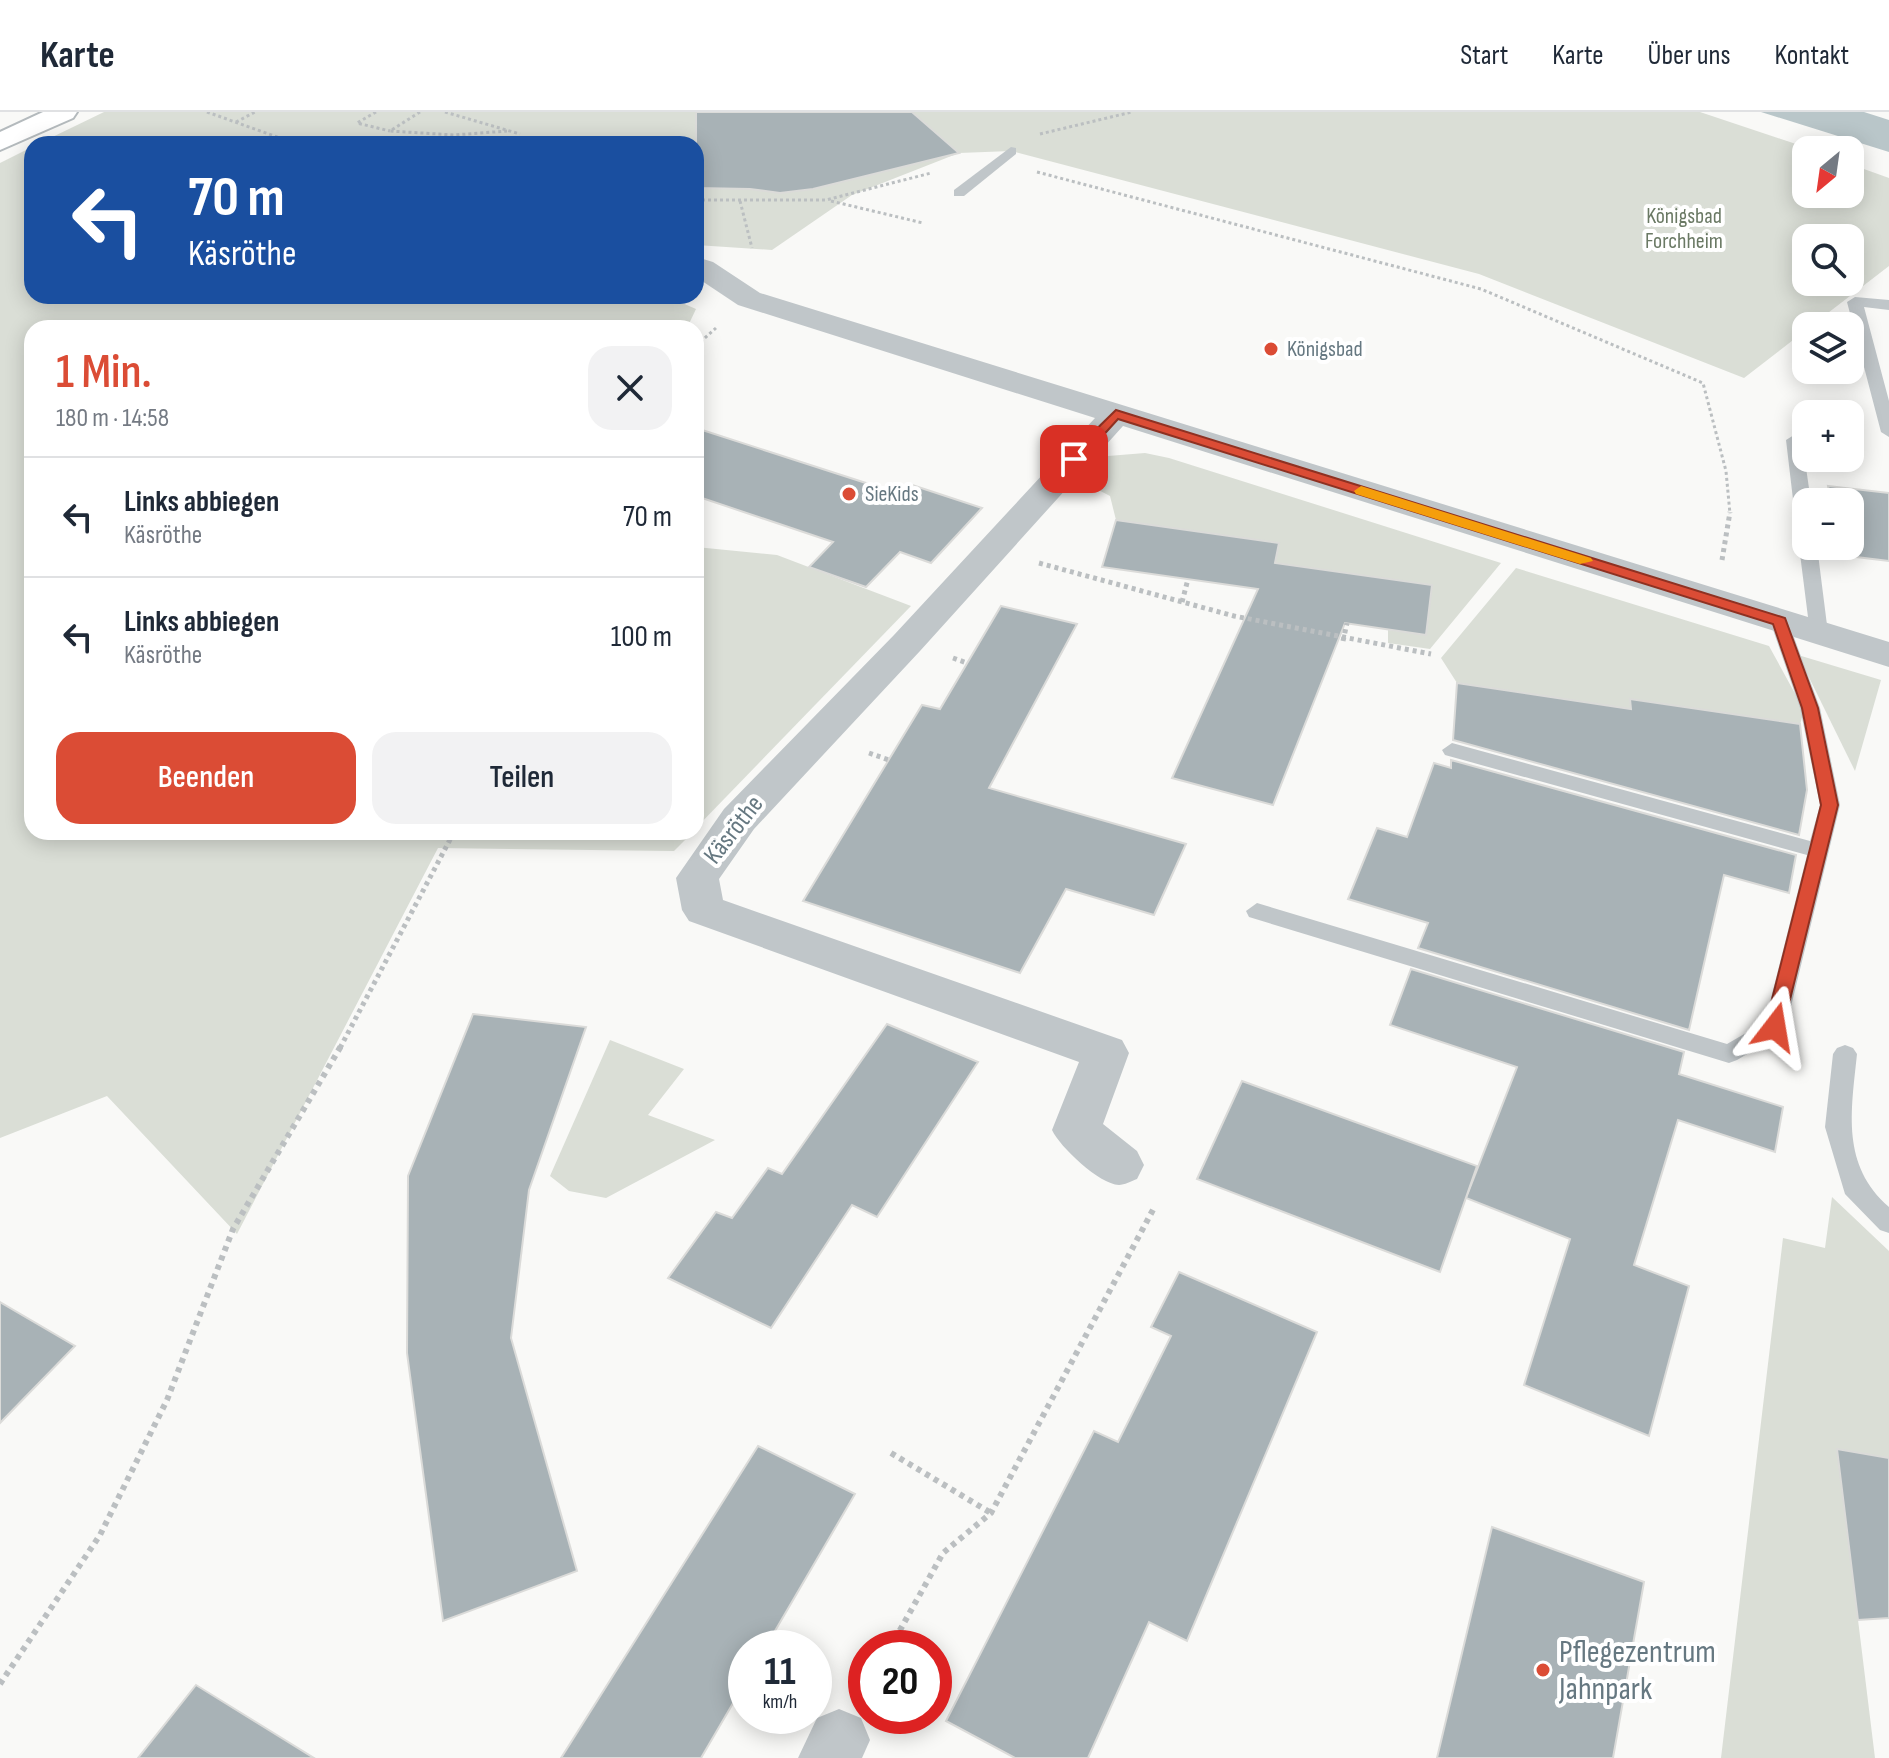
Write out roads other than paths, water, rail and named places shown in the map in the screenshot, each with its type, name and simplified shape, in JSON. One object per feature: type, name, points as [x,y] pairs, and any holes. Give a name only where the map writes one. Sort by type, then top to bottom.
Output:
[{"type":"main road","points":[[0,142],[64,112]]},
{"type":"street","points":[[704,271],[749,299],[1889,655]]},
{"type":"street","name":"Käsröthe","points":[[1116,414],[739,819],[697,878],[704,910],[1106,1053],[1076,1130],[1120,1165]]},
{"type":"lane","points":[[959,193],[1011,151]]},
{"type":"lane","points":[[1889,305],[1855,302],[1889,432]]},
{"type":"lane","points":[[1810,560],[1819,633]]},
{"type":"lane","points":[[1257,911],[1729,1054],[1775,1027],[1830,805],[1810,708],[1779,621]]},
{"type":"lane","points":[[1452,750],[1818,851]]},
{"type":"lane","points":[[1845,1054],[1837,1127],[1857,1194],[1889,1222]]},
{"type":"place","name":"Königsbad","points":[[1271,349]]},
{"type":"place","name":"SieKids","points":[[849,494]]},
{"type":"place","name":"Pflegezentrum Jahnpark","points":[[1543,1670]]},
{"type":"park label","name":"Königsbad Forchheim","points":[[1684,228]]}]
